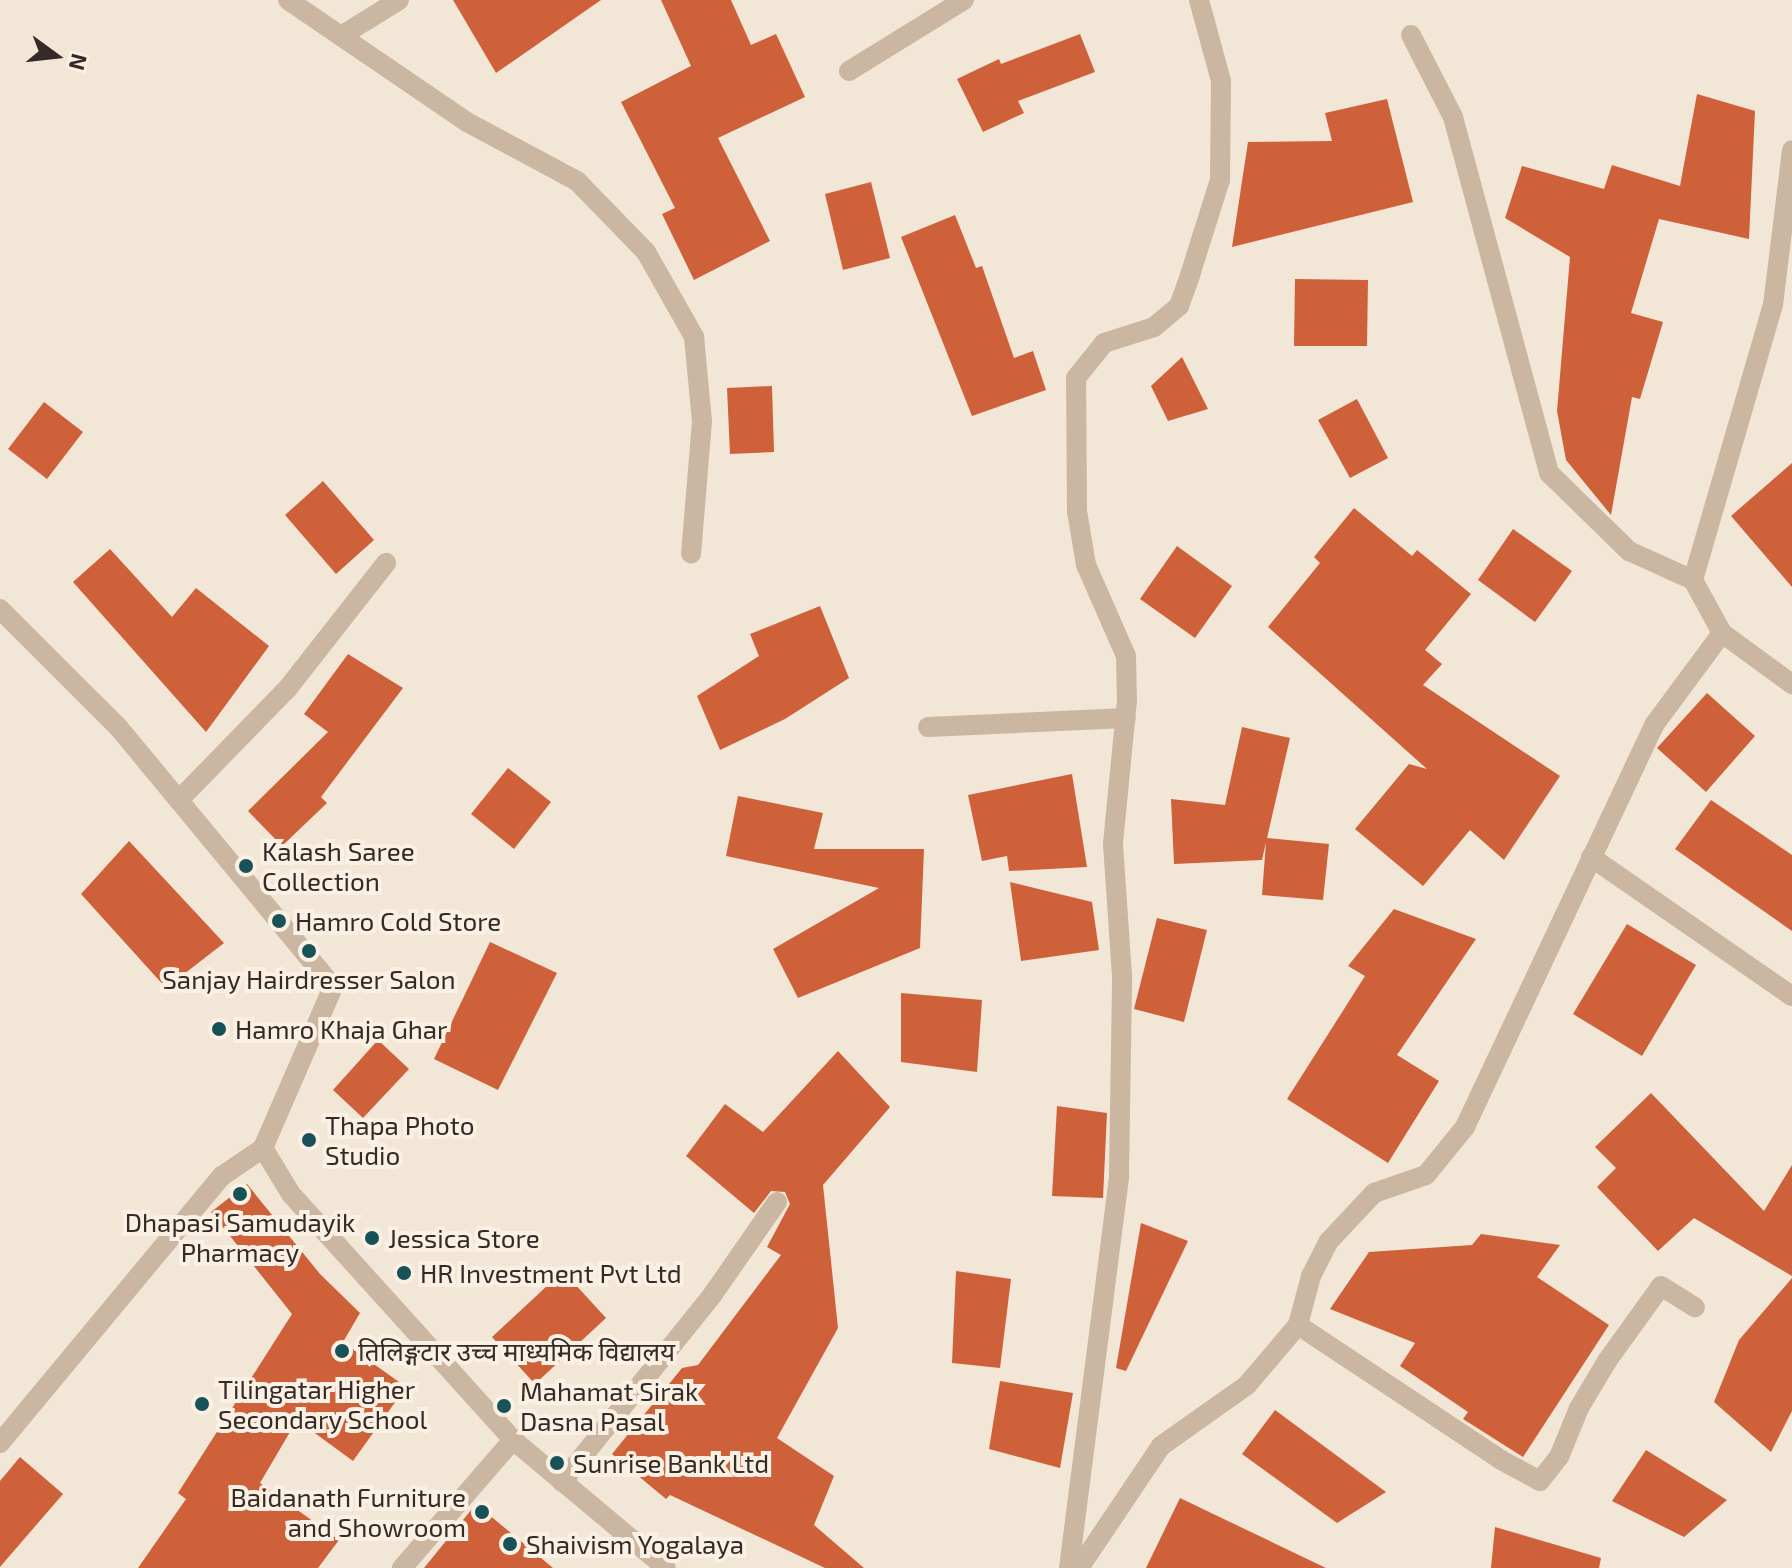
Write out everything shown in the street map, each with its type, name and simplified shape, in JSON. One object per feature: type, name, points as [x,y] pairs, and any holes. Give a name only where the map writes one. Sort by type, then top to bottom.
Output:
[{"type":"street","points":[[288,0],[341,36],[373,63],[467,122],[577,181],[646,252],[694,337],[702,421],[691,554]]},
{"type":"street","points":[[341,36],[399,0]]},
{"type":"street","points":[[849,71],[964,0]]},
{"type":"street","points":[[1069,1568],[1119,1175],[1122,976],[1113,843],[1126,718],[1126,656],[1086,565],[1077,511],[1076,378],[1104,343],[1154,327],[1179,306],[1190,275],[1220,180],[1221,81],[1199,0]]},
{"type":"street","points":[[1411,35],[1453,117],[1549,473],[1629,551],[1693,580],[1722,633],[1792,684]]},
{"type":"street","points":[[1693,580],[1773,305],[1792,150]]},
{"type":"street","points":[[179,800],[288,688],[386,563]]},
{"type":"street","points":[[0,609],[119,728],[333,987],[263,1148],[222,1176],[0,1443]]},
{"type":"street","points":[[1079,1568],[1161,1446],[1247,1385],[1298,1325],[1311,1276],[1329,1241],[1374,1193],[1426,1175],[1465,1127],[1654,725],[1722,633]]},
{"type":"street","points":[[928,727],[1126,718]]},
{"type":"street","points":[[1591,857],[1792,996]]},
{"type":"street","points":[[263,1148],[291,1194],[513,1440],[666,1568]]},
{"type":"street","points":[[562,1482],[694,1319],[777,1202]]},
{"type":"street","points":[[1298,1325],[1540,1481],[1559,1457],[1579,1408],[1607,1361],[1661,1286],[1695,1307]]},
{"type":"street","points":[[402,1568],[513,1440]]},
{"type":"building","points":[[453,0],[601,0],[496,73]]},
{"type":"building","points":[[661,0],[731,0],[751,45],[776,34],[805,97],[718,138],[770,241],[694,280],[662,214],[675,208],[621,102],[691,66]]},
{"type":"building","points":[[1080,34],[1095,72],[1018,101],[1024,113],[983,132],[957,79],[999,59],[1001,64]]},
{"type":"building","points":[[1697,94],[1755,111],[1749,239],[1659,219],[1631,313],[1663,322],[1640,399],[1632,397],[1611,515],[1566,460],[1557,411],[1570,257],[1505,218],[1522,166],[1604,189],[1612,165],[1680,186]]},
{"type":"building","points":[[1387,99],[1413,202],[1232,247],[1248,142],[1332,141],[1325,113]]},
{"type":"building","points":[[871,182],[890,258],[843,270],[825,194]]},
{"type":"building","points":[[955,215],[976,268],[982,266],[1014,358],[1033,351],[1046,390],[972,416],[901,237]]},
{"type":"building","points":[[1295,279],[1368,280],[1367,346],[1294,346]]},
{"type":"building","points":[[1182,357],[1208,409],[1168,421],[1151,386]]},
{"type":"building","points":[[772,386],[774,452],[730,454],[727,388]]},
{"type":"building","points":[[1357,399],[1388,458],[1350,478],[1318,420]]},
{"type":"building","points":[[44,402],[83,432],[47,479],[8,449]]},
{"type":"building","points":[[1792,463],[1792,587],[1731,516]]},
{"type":"building","points":[[323,481],[374,540],[336,574],[285,515]]},
{"type":"building","points":[[1354,508],[1412,556],[1417,550],[1471,594],[1425,650],[1442,664],[1423,685],[1560,776],[1504,860],[1470,830],[1423,886],[1355,829],[1409,764],[1427,769],[1268,627],[1320,563],[1314,557]]},
{"type":"building","points":[[1513,529],[1572,571],[1535,622],[1478,580]]},
{"type":"building","points":[[1177,546],[1232,586],[1195,638],[1140,599]]},
{"type":"building","points":[[110,549],[172,617],[196,588],[269,646],[206,732],[73,582]]},
{"type":"building","points":[[820,606],[849,678],[785,719],[720,750],[697,696],[759,656],[750,634]]},
{"type":"building","points":[[348,654],[403,688],[321,797],[327,803],[282,846],[248,811],[328,732],[304,714]]},
{"type":"building","points":[[1707,693],[1755,736],[1706,792],[1657,748]]},
{"type":"building","points":[[1242,727],[1290,738],[1267,838],[1329,844],[1323,900],[1262,895],[1266,842],[1262,860],[1174,864],[1171,799],[1225,805]]},
{"type":"building","points":[[508,768],[551,802],[514,849],[471,814]]},
{"type":"building","points":[[1072,774],[1087,867],[1009,871],[1007,856],[982,861],[968,795]]},
{"type":"building","points":[[738,796],[823,813],[814,849],[924,849],[920,948],[798,998],[773,949],[879,888],[726,856]]},
{"type":"building","points":[[1711,800],[1792,855],[1792,931],[1675,849]]},
{"type":"building","points":[[129,841],[224,943],[166,988],[81,894]]},
{"type":"building","points":[[1010,882],[1092,902],[1099,950],[1021,961]]},
{"type":"building","points":[[1394,909],[1476,939],[1397,1055],[1439,1081],[1388,1163],[1287,1099],[1365,976],[1348,966]]},
{"type":"building","points":[[1157,918],[1207,930],[1184,1022],[1134,1009]]},
{"type":"building","points":[[1627,924],[1696,965],[1642,1056],[1573,1014]]},
{"type":"building","points":[[490,942],[557,973],[498,1090],[434,1059]]},
{"type":"building","points":[[901,993],[982,1000],[977,1072],[901,1062]]},
{"type":"building","points":[[378,1040],[409,1069],[363,1118],[333,1090]]},
{"type":"building","points":[[838,1051],[890,1107],[823,1185],[838,1328],[777,1438],[834,1476],[814,1525],[864,1568],[825,1568],[670,1495],[666,1499],[612,1454],[682,1368],[698,1365],[781,1255],[767,1247],[790,1204],[785,1192],[771,1191],[754,1213],[686,1156],[725,1104],[763,1132]]},
{"type":"building","points":[[1651,1093],[1764,1211],[1792,1165],[1792,1276],[1694,1218],[1658,1251],[1597,1187],[1616,1168],[1595,1147]]},
{"type":"building","points":[[1057,1106],[1107,1113],[1103,1198],[1052,1196]]},
{"type":"building","points":[[247,1184],[320,1274],[360,1313],[343,1342],[406,1387],[353,1461],[297,1420],[260,1483],[339,1540],[318,1568],[138,1568],[186,1499],[178,1493],[292,1314],[211,1212]]},
{"type":"building","points":[[1141,1223],[1188,1241],[1126,1371],[1116,1368]]},
{"type":"building","points":[[1481,1234],[1560,1245],[1537,1277],[1609,1325],[1523,1457],[1463,1419],[1468,1412],[1400,1366],[1415,1343],[1330,1309],[1369,1252],[1472,1245]]},
{"type":"building","points":[[563,1271],[606,1318],[535,1384],[492,1337]]},
{"type":"building","points":[[956,1271],[1011,1279],[1000,1368],[952,1363]]},
{"type":"building","points":[[1792,1278],[1792,1411],[1771,1452],[1714,1402],[1739,1340]]},
{"type":"building","points":[[1000,1381],[1073,1393],[1060,1468],[989,1449]]},
{"type":"building","points":[[1275,1410],[1386,1492],[1337,1523],[1242,1454]]},
{"type":"building","points":[[1646,1450],[1727,1500],[1684,1537],[1612,1501]]},
{"type":"building","points":[[20,1457],[63,1494],[0,1567],[0,1481]]},
{"type":"building","points":[[1180,1498],[1326,1568],[1146,1568]]},
{"type":"building","points":[[476,1504],[553,1568],[424,1568]]},
{"type":"building","points":[[1495,1527],[1601,1558],[1599,1568],[1491,1568]]},
{"type":"place","name":"Kalash Saree Collection","points":[[246,866]]},
{"type":"place","name":"Hamro Cold Store","points":[[279,921]]},
{"type":"place","name":"Sanjay Hairdresser Salon","points":[[309,951]]},
{"type":"place","name":"Hamro Khaja Ghar","points":[[219,1029]]},
{"type":"place","name":"Thapa Photo Studio","points":[[309,1140]]},
{"type":"place","name":"Dhapasi Samudayik Pharmacy","points":[[240,1194]]},
{"type":"place","name":"Jessica Store","points":[[372,1238]]},
{"type":"place","name":"HR Investment Pvt Ltd","points":[[404,1273]]},
{"type":"place","name":"तिलिङ्गटार उच्च माध्यमिक विद्यालय","points":[[342,1351]]},
{"type":"place","name":"Tilingatar Higher Secondary School","points":[[202,1404]]},
{"type":"place","name":"Mahamat Sirak Dasna Pasal","points":[[504,1406]]},
{"type":"place","name":"Sunrise Bank Ltd","points":[[557,1463]]},
{"type":"place","name":"Baidanath Furniture and Showroom","points":[[482,1512]]},
{"type":"place","name":"Shaivism Yogalaya","points":[[510,1544]]}]
